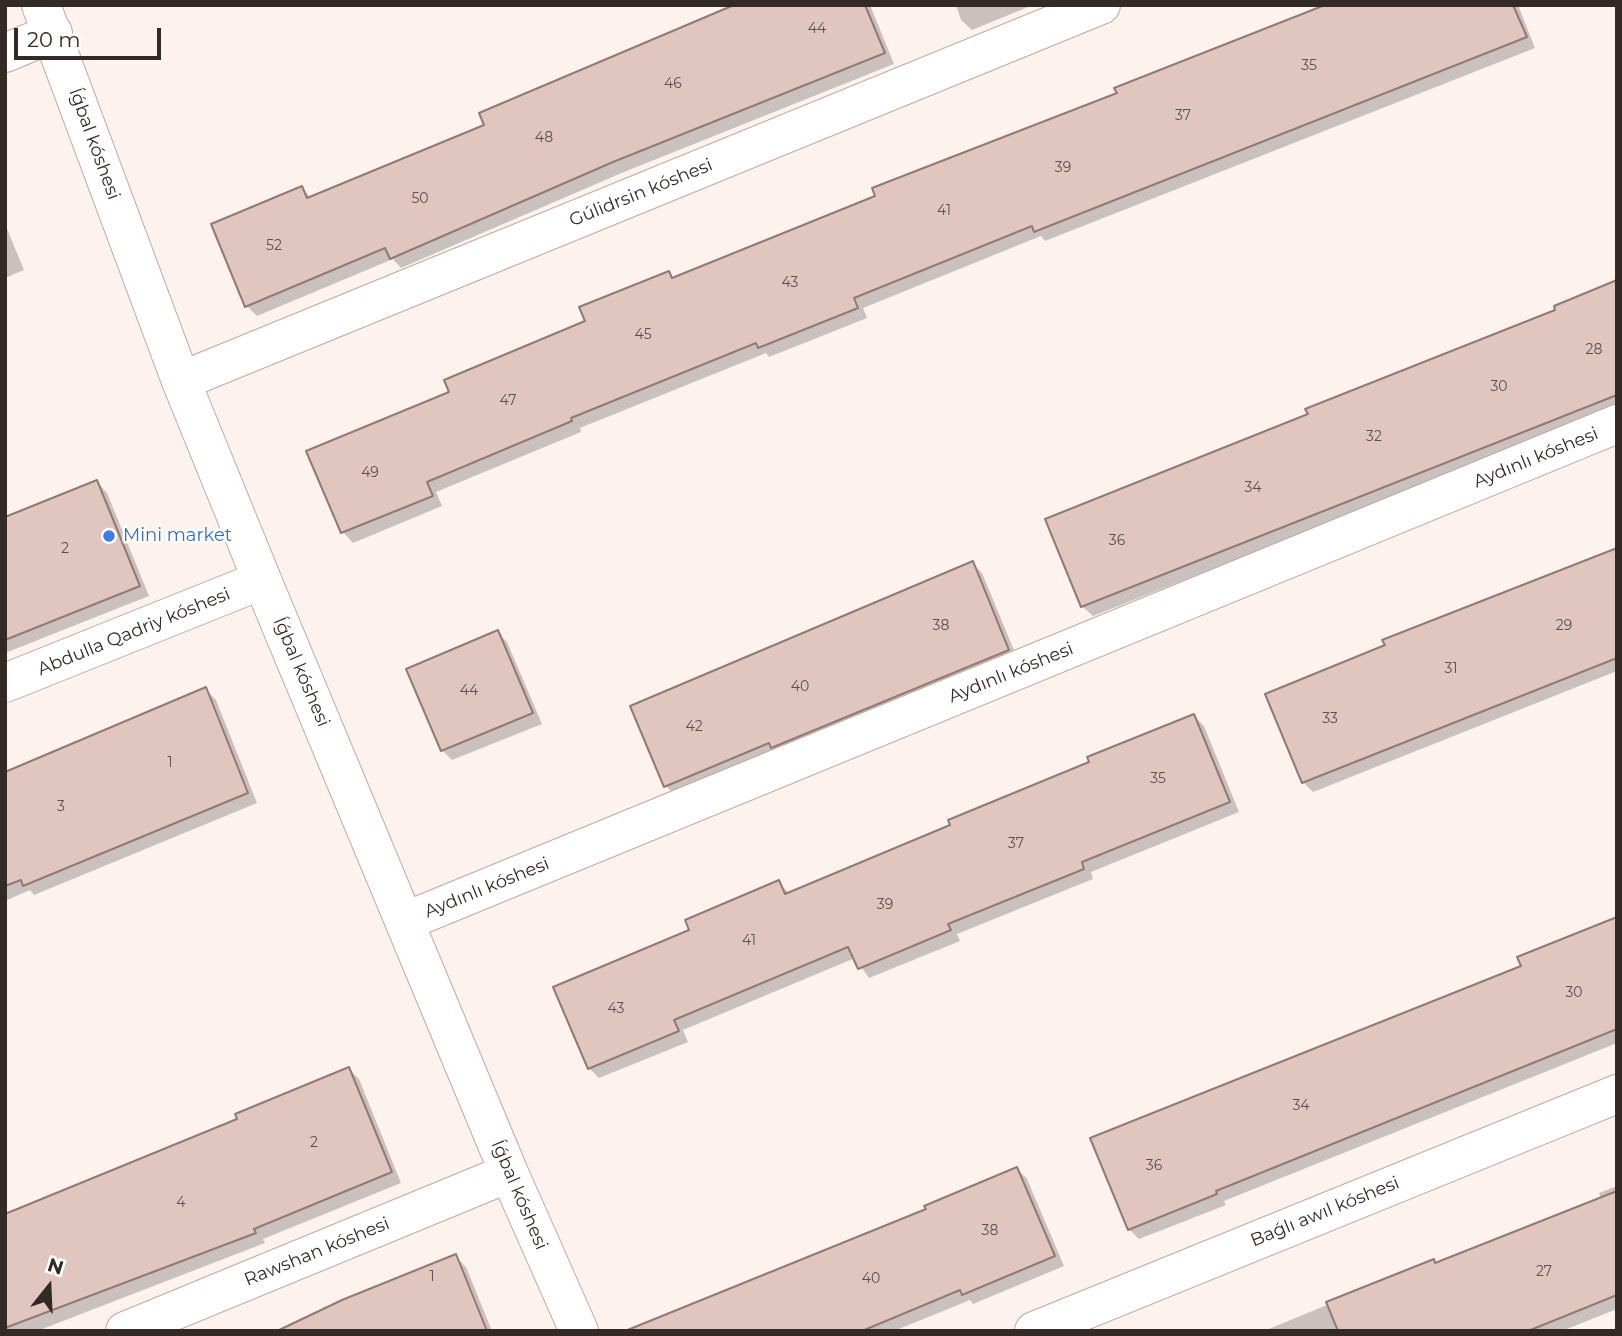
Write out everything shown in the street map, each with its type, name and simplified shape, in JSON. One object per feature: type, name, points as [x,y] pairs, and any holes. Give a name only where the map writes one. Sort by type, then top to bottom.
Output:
[{"type":"street","name":"Gúlidrsin kóshesi","points":[[181,381],[1101,5]]},
{"type":"street","name":"Íǵbal kóshesi","points":[[47,19],[181,381],[509,1173],[579,1331]]},
{"type":"street","points":[[5,53],[47,19]]},
{"type":"street","name":"Aydınlı kóshesi","points":[[406,921],[1617,424]]},
{"type":"street","name":"Abdulla Qadriy kóshesi","points":[[5,683],[262,580]]},
{"type":"street","name":"Baǵlı awıl kóshesi","points":[[1034,1331],[1617,1094]]},
{"type":"street","name":"Rawshan kóshesi","points":[[125,1331],[509,1173]]},
{"type":"building","points":[[734,5],[865,5],[885,53],[613,162],[390,259],[385,248],[245,307],[211,224],[302,186],[307,198],[484,125],[479,113]]},
{"type":"building","points":[[1325,5],[1513,5],[1527,37],[1034,232],[1032,226],[854,298],[858,308],[758,348],[756,343],[571,418],[572,421],[427,482],[433,496],[341,533],[306,451],[449,392],[444,380],[585,321],[579,307],[669,271],[672,278],[875,196],[872,188],[1117,93],[1114,88]]},
{"type":"building","points":[[1617,280],[1617,395],[1081,607],[1045,519],[1308,414],[1305,409],[1555,310],[1554,306]]},
{"type":"building","points":[[97,480],[140,586],[5,640],[5,517]]},
{"type":"building","points":[[1617,548],[1617,658],[1302,783],[1265,694],[1385,645],[1382,640]]},
{"type":"building","points":[[973,561],[1009,650],[771,748],[769,743],[664,787],[630,706]]},
{"type":"building","points":[[498,630],[533,713],[441,751],[406,669]]},
{"type":"building","points":[[206,687],[248,793],[23,886],[21,880],[5,886],[5,772]]},
{"type":"building","points":[[1194,714],[1230,802],[1082,862],[1084,869],[948,924],[951,930],[858,969],[848,947],[674,1020],[679,1031],[588,1069],[553,987],[689,930],[685,920],[779,880],[785,894],[950,825],[948,820],[1089,762],[1087,757]]},
{"type":"building","points":[[1617,917],[1617,1029],[1216,1191],[1217,1194],[1128,1230],[1090,1138],[1521,966],[1517,957]]},
{"type":"building","points":[[349,1067],[392,1172],[254,1229],[256,1233],[5,1328],[5,1214],[237,1119],[235,1114]]},
{"type":"building","points":[[1017,1167],[1055,1256],[962,1295],[960,1290],[862,1331],[625,1331],[926,1209],[924,1206]]},
{"type":"building","points":[[1617,1191],[1617,1295],[1528,1331],[1338,1331],[1326,1302],[1434,1259],[1435,1263]]},
{"type":"building","points":[[456,1254],[487,1331],[277,1331],[342,1300]]},
{"type":"place","name":"Mini market","points":[[109,536]]}]
